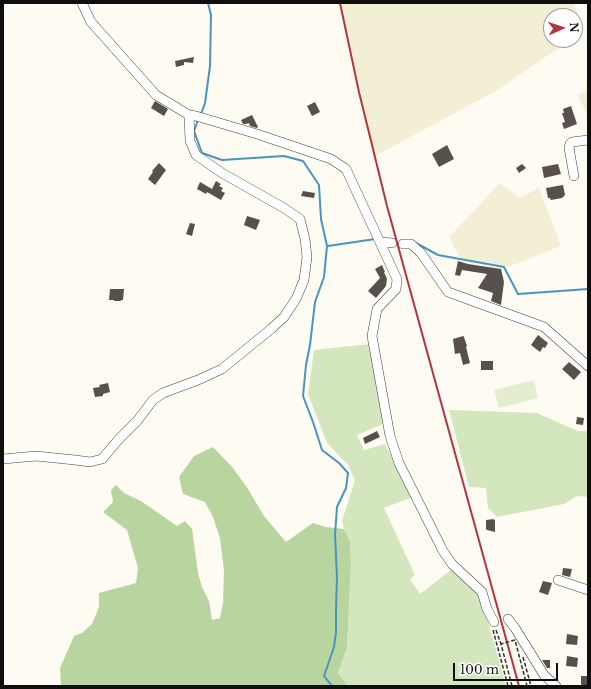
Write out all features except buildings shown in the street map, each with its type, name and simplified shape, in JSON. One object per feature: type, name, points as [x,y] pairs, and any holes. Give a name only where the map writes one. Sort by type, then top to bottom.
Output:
[{"type":"street","points":[[82,3],[91,22],[156,95],[192,115],[331,159],[346,169],[397,279],[396,289],[377,309],[372,336],[390,436],[399,463],[442,551],[452,564],[482,592],[493,626]]},
{"type":"street","points":[[3,459],[36,456],[90,462],[102,459],[137,421],[153,400],[163,393],[222,369],[284,317],[296,299],[304,280],[307,257],[305,239],[300,219],[284,208],[222,173],[196,155],[190,141],[192,115]]},
{"type":"street","points":[[574,176],[569,148],[570,144],[572,142],[588,140]]},
{"type":"street","points":[[381,242],[392,243]]},
{"type":"street","points":[[403,244],[411,244],[421,253],[448,292],[544,327],[588,366]]},
{"type":"street","points":[[558,580],[588,590]]},
{"type":"street","points":[[508,619],[544,675],[556,686]]},
{"type":"path","points":[[493,626],[501,644],[512,686]]},
{"type":"path","points":[[493,626],[508,686]]},
{"type":"path","points":[[501,644],[515,640],[527,686]]},
{"type":"shaded area","points":[[341,3],[574,3],[576,8],[543,8],[543,48],[558,48],[496,91],[375,156]]},
{"type":"shaded area","points":[[588,89],[588,116],[578,96]]},
{"type":"shaded area","points":[[500,183],[520,198],[539,188],[561,246],[508,267],[461,260],[449,237]]},
{"type":"green space","points":[[370,344],[383,424],[357,435],[364,450],[385,444],[413,497],[384,508],[415,575],[410,579],[420,594],[452,569],[481,596],[506,686],[348,686],[338,673],[347,648],[351,563],[350,541],[342,521],[355,480],[348,465],[327,443],[308,394],[314,350]]},
{"type":"green space","points":[[534,380],[538,398],[499,408],[494,390]]},
{"type":"green space","points":[[449,410],[537,413],[578,431],[588,431],[588,497],[577,496],[564,504],[497,517],[488,508],[486,488],[469,487]]},
{"type":"green space","points":[[213,447],[233,468],[248,489],[264,516],[286,542],[313,523],[326,527],[344,529],[350,541],[351,563],[347,648],[338,673],[348,686],[61,686],[60,668],[74,636],[82,633],[92,624],[99,607],[99,593],[136,583],[138,568],[127,530],[103,512],[113,502],[111,490],[116,485],[124,493],[141,501],[177,526],[185,521],[192,529],[198,573],[202,587],[209,601],[212,620],[220,618],[223,603],[224,570],[220,538],[213,517],[205,502],[183,494],[179,477],[194,456]]},
{"type":"waterway","points":[[201,114],[205,103],[210,66],[211,15],[208,3]]},
{"type":"waterway","points":[[198,120],[194,131],[202,153],[222,160],[284,156],[303,161],[319,185],[321,219],[327,246],[324,277],[315,302],[303,396],[322,450],[339,463],[348,473],[346,488],[337,507],[335,535],[337,577],[336,632],[334,647],[324,676],[332,686]]},
{"type":"waterway","points":[[328,246],[375,239]]},
{"type":"waterway","points":[[416,243],[438,255],[504,267],[518,294],[588,289]]},
{"type":"railway","points":[[340,3],[359,92],[387,206],[519,686]]}]
